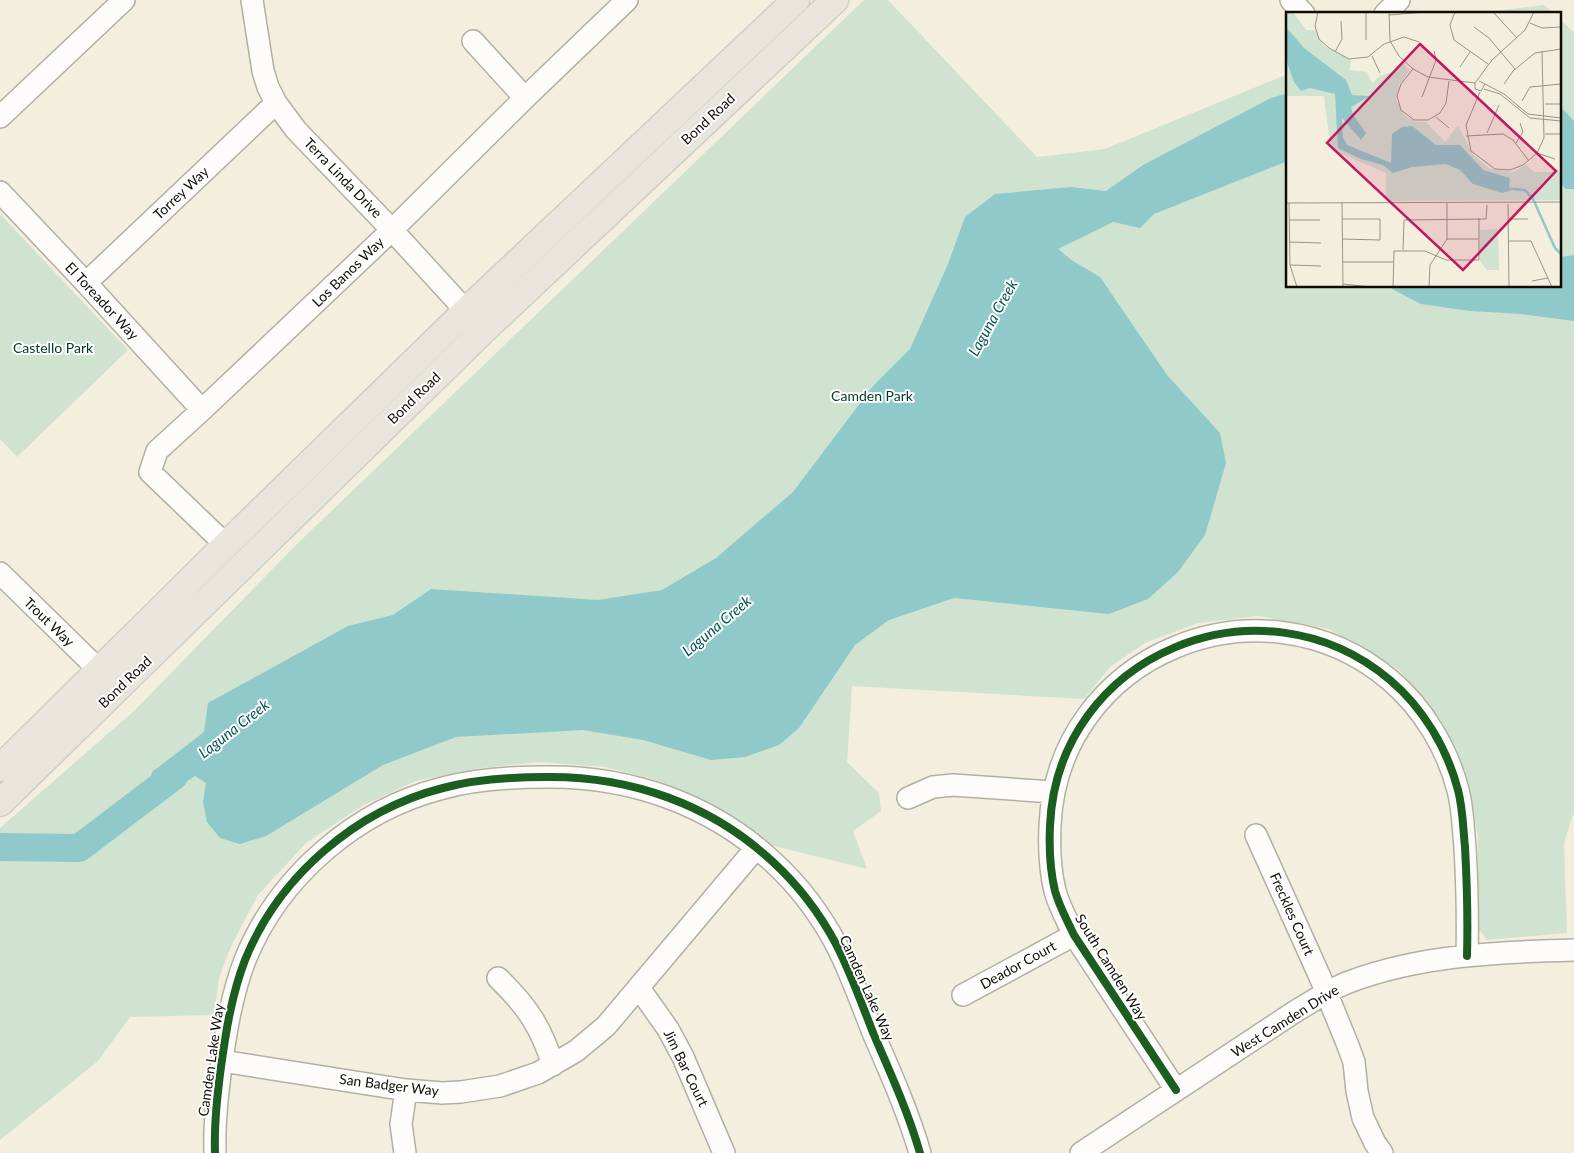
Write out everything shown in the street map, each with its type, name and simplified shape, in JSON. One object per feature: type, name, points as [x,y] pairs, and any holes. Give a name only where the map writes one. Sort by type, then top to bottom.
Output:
[{"type":"main road","name":"Bond Road","points":[[0,768],[466,311],[796,0]]},
{"type":"main road","name":"Bond Road","points":[[6,798],[486,328],[835,0]]},
{"type":"street","points":[[0,117],[124,0]]},
{"type":"street","name":"Terra Linda Drive","points":[[252,0],[263,71],[276,103],[296,130],[392,230],[466,311],[486,328]]},
{"type":"street","name":"Los Banos Way","points":[[226,545],[150,472],[157,451],[392,230],[627,0]]},
{"type":"street","points":[[1291,0],[1302,12]]},
{"type":"street","points":[[1387,12],[1399,0]]},
{"type":"street","points":[[472,41],[525,98]]},
{"type":"street","name":"Torrey Way","points":[[86,283],[276,103]]},
{"type":"street","name":"El Toreador Way","points":[[0,192],[202,410]]},
{"type":"street","name":"Trout Way","points":[[3,581],[99,670]]},
{"type":"street","name":"South Camden Way","points":[[1176,1090],[1074,935],[1061,908],[1052,873],[1049,836],[1053,792],[1064,759],[1072,743],[1091,712],[1115,686],[1143,663],[1159,654],[1209,636],[1249,630],[1287,632],[1337,647],[1368,663],[1395,684],[1428,723],[1437,738],[1458,789],[1462,811],[1466,875],[1467,956]]},
{"type":"street","name":"Camden Lake Way","points":[[215,1153],[216,1110],[228,1018],[233,998],[246,959],[264,922],[301,873],[331,845],[364,821],[402,802],[441,788],[481,780],[552,776],[602,780],[635,786],[659,794],[697,809],[726,826],[774,863],[797,887],[817,914],[834,942],[910,1119],[920,1153]]},
{"type":"street","points":[[908,798],[933,787],[953,785],[1053,792]]},
{"type":"street","name":"Freckles Court","points":[[1256,835],[1326,993],[1354,1062],[1356,1091],[1363,1118],[1375,1144],[1382,1153]]},
{"type":"street","name":"San Badger Way","points":[[222,1061],[406,1090],[442,1093],[481,1090],[519,1080],[553,1066],[576,1051],[606,1026],[756,848]]},
{"type":"street","name":"Deador Court","points":[[963,996],[1074,935]]},
{"type":"street","name":"West Camden Drive","points":[[1081,1153],[1296,1011],[1348,982],[1389,969],[1424,962],[1467,956],[1574,950]]},
{"type":"street","points":[[498,978],[524,1005],[534,1019],[542,1034],[553,1066]]},
{"type":"street","name":"Jim Bar Court","points":[[639,988],[668,1029],[684,1057],[724,1153]]},
{"type":"street","points":[[405,1153],[402,1124],[406,1090]]},
{"type":"street","name":"Camden Lake Way","points":[[910,1119],[930,1153]]},
{"type":"green space","name":"Camden Park","points":[[864,0],[888,0],[1037,157],[1105,149],[1286,75],[1286,288],[1562,288],[1562,22],[1574,32],[1574,812],[1564,843],[1567,933],[1487,940],[1475,924],[1478,837],[1466,774],[1441,720],[1399,670],[1329,629],[1258,616],[1198,623],[1145,643],[1110,667],[1084,699],[852,686],[847,762],[879,793],[881,811],[853,831],[867,869],[770,845],[733,818],[691,794],[649,778],[605,767],[539,762],[473,769],[416,781],[362,806],[306,843],[258,895],[232,944],[219,978],[214,1015],[130,1017],[98,1061],[0,1140],[0,828],[134,711],[297,544]]},
{"type":"green space","points":[[1544,5],[1552,12],[1486,12]]},
{"type":"green space","name":"Castello Park","points":[[0,214],[128,350],[17,457],[0,439]]},
{"type":"water","points":[[1286,94],[1286,162],[1154,214],[1140,228],[1113,222],[1058,249],[1073,261],[1100,277],[1167,375],[1220,433],[1226,463],[1205,535],[1178,572],[1148,599],[1109,614],[954,598],[889,620],[855,645],[799,728],[779,745],[745,757],[711,760],[643,740],[583,730],[456,737],[383,765],[266,836],[240,844],[220,838],[207,822],[203,802],[206,783],[195,776],[165,795],[145,798],[152,772],[204,732],[208,703],[348,626],[393,615],[431,589],[598,600],[662,590],[716,558],[793,492],[873,386],[910,349],[948,264],[965,217],[995,194],[1071,187],[1106,191],[1143,165],[1271,98]]},
{"type":"water","points":[[1562,108],[1574,121],[1574,189],[1566,189],[1562,185]]},
{"type":"water","points":[[1574,255],[1574,321],[1521,314],[1470,311],[1421,304],[1392,289],[1562,288],[1562,257]]},
{"type":"waterway","name":"Laguna Creek","points":[[0,847],[79,848],[174,776]]},
{"type":"cycle path","points":[[1176,1090],[1074,935],[1055,891],[1051,867],[1050,842],[1050,826],[1061,766],[1088,715],[1127,675],[1174,648],[1228,633],[1283,633],[1339,648],[1390,680],[1402,691],[1423,716],[1440,744],[1458,790],[1465,847],[1467,956]]},
{"type":"cycle path","points":[[215,1153],[217,1099],[227,1026],[236,986],[245,960],[260,929],[278,901],[300,874],[324,851],[351,830],[380,812],[411,798],[468,782],[546,777],[608,782],[668,797],[696,809],[723,824],[749,842],[782,871],[816,911],[841,955],[899,1093],[920,1153]]}]
